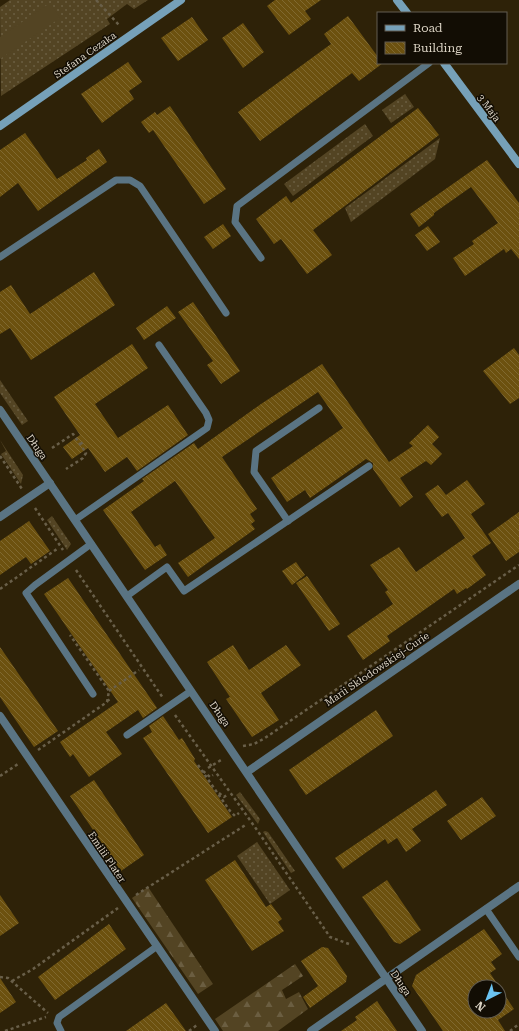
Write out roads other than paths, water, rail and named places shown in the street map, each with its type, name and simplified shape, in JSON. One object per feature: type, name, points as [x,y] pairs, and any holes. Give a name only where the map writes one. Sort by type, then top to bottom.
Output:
[{"type":"main road","name":"Stefana Cezaka","points":[[0,126],[181,0]]},
{"type":"main road","points":[[397,0],[406,12]]},
{"type":"main road","name":"3 Maja","points":[[445,64],[519,164]]},
{"type":"street","name":"Długa","points":[[0,410],[422,1031]]},
{"type":"street","points":[[0,517],[50,483]]},
{"type":"street","name":"Marii Skłodowskiej-Curie","points":[[247,772],[519,584]]},
{"type":"street","name":"Emilii Plater","points":[[0,716],[31,755],[129,900],[156,947],[215,1031]]},
{"type":"street","points":[[311,1031],[519,886]]},
{"type":"lane","points":[[261,258],[236,222],[238,206],[428,64]]},
{"type":"lane","points":[[0,257],[116,180],[130,180],[140,186],[226,313]]},
{"type":"lane","points":[[75,520],[207,428],[209,420],[206,413],[160,345]]},
{"type":"lane","points":[[288,521],[254,472],[256,451],[319,408]]},
{"type":"lane","points":[[127,596],[167,567],[184,592],[370,466]]},
{"type":"lane","points":[[92,544],[26,594],[93,694]]},
{"type":"lane","points":[[127,735],[191,691]]},
{"type":"lane","points":[[486,909],[519,957]]},
{"type":"lane","points":[[61,1031],[57,1023],[59,1017],[156,947]]}]
